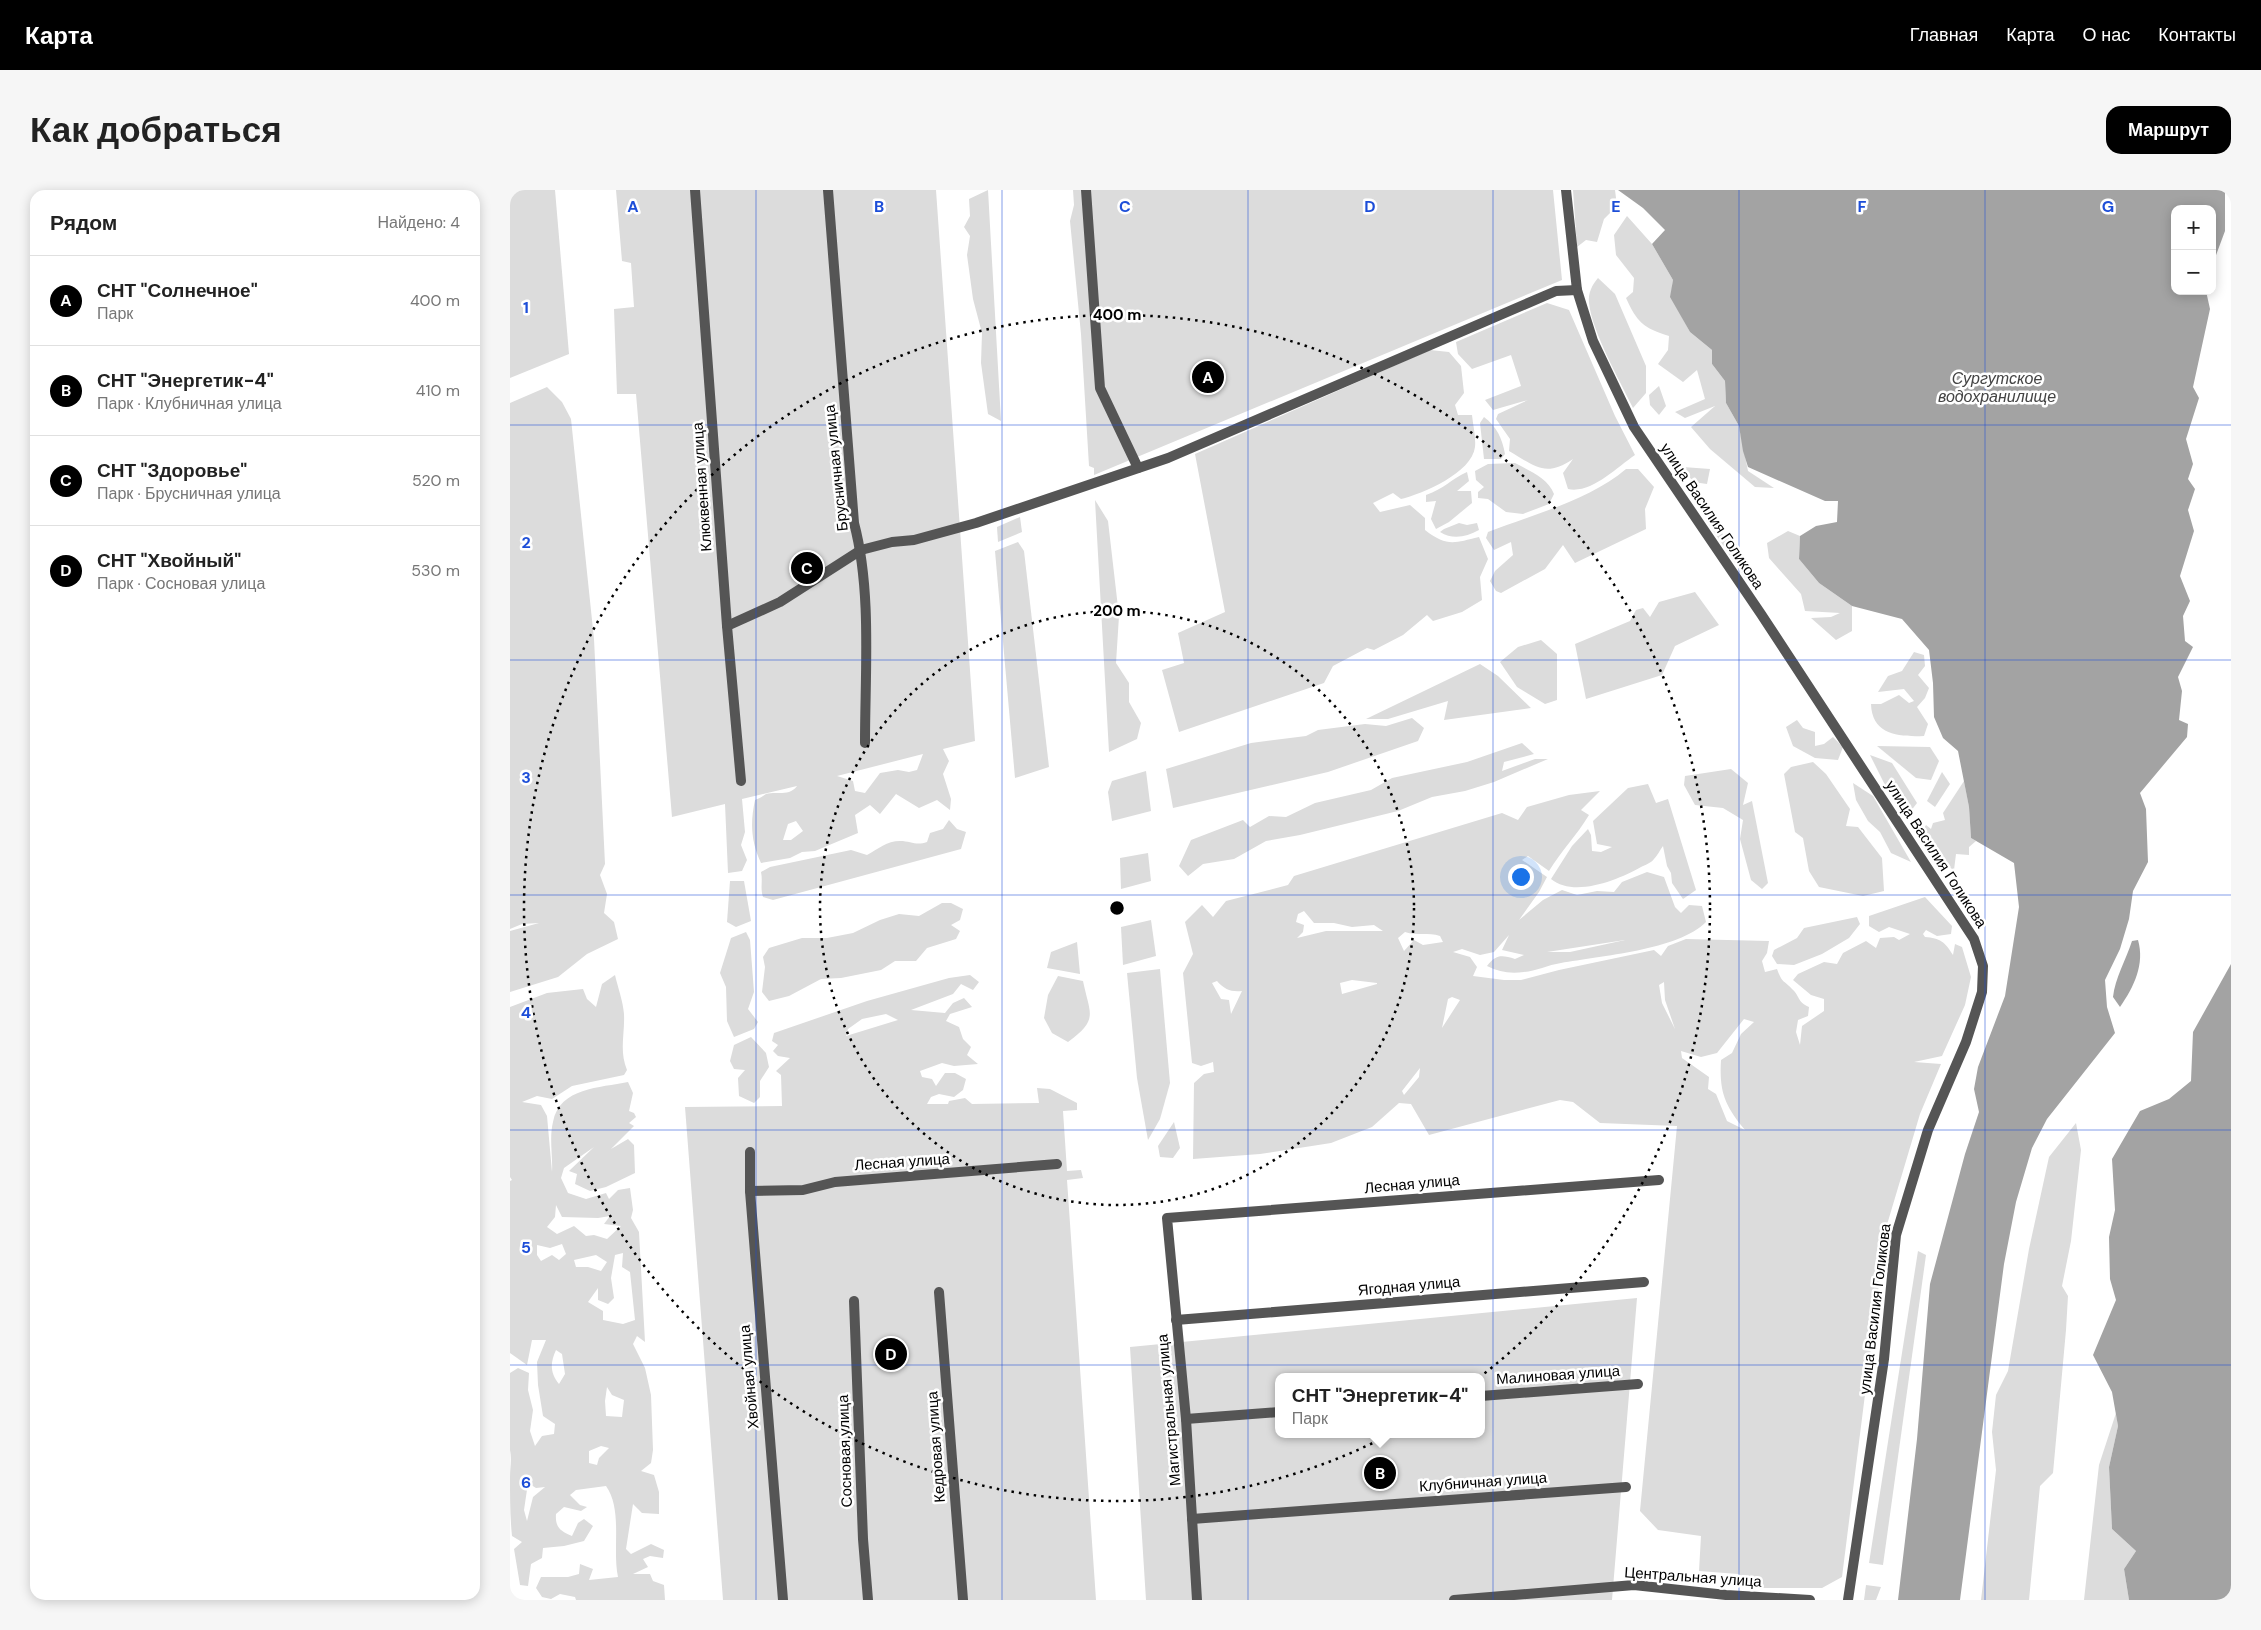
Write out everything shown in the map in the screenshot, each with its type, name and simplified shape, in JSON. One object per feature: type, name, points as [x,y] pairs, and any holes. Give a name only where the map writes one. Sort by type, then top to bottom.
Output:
[{"type":"street","name":"Клюквенная улица","points":[[695,190],[727,626],[742,781]]},
{"type":"street","name":"Брусничная улица","points":[[828,190],[854,524],[861,550],[864,607],[865,743]]},
{"type":"street","points":[[1086,190],[1100,388],[1138,468]]},
{"type":"street","name":"улица Василия Голикова","points":[[1566,190],[1577,290],[1593,341],[1634,427],[1761,614],[1974,939],[1983,966],[1982,992],[1966,1042],[1928,1130],[1896,1235],[1884,1360],[1848,1600]]},
{"type":"street","points":[[727,626],[780,602],[861,550],[892,542],[914,540],[976,523],[1168,458],[1556,291],[1577,290]]},
{"type":"street","name":"Хвойная улица","points":[[750,1152],[750,1191],[783,1600]]},
{"type":"street","name":"Лесная улица","points":[[750,1191],[803,1190],[836,1182],[1057,1164]]},
{"type":"street","name":"Лесная улица","points":[[1167,1218],[1659,1180]]},
{"type":"street","name":"Магистральная улица","points":[[1167,1218],[1186,1420],[1197,1600]]},
{"type":"street","name":"Ягодная улица","points":[[1176,1320],[1644,1282]]},
{"type":"street","name":"Кедровая улица","points":[[939,1292],[963,1600]]},
{"type":"street","name":"Сосновая улица","points":[[854,1301],[863,1540],[868,1600]]},
{"type":"street","name":"Малиновая улица","points":[[1485,1396],[1638,1384]]},
{"type":"street","points":[[1186,1420],[1275,1412]]},
{"type":"street","name":"Клубничная улица","points":[[1192,1518],[1626,1487]]},
{"type":"street","name":"Центральная улица","points":[[1454,1600],[1634,1585],[1726,1595],[1810,1600]]},
{"type":"shaded area","points":[[510,190],[555,190],[569,354],[510,378]]},
{"type":"shaded area","points":[[616,190],[936,190],[975,741],[943,749],[949,761],[943,774],[951,799],[950,810],[937,800],[919,808],[896,794],[880,814],[870,805],[855,815],[858,833],[815,851],[802,852],[790,858],[761,863],[755,848],[752,832],[755,800],[766,794],[790,791],[797,786],[742,799],[745,832],[741,845],[747,860],[742,871],[728,873],[725,804],[672,817],[636,394],[617,394],[614,309],[634,307],[631,263],[622,261]],"holes":[[[923,754],[917,770],[909,772],[898,770],[880,773],[865,793],[855,791],[853,781],[837,776]],[[796,821],[803,831],[791,840],[783,840],[788,824]]]},
{"type":"shaded area","points":[[988,190],[1001,421],[988,414],[981,363],[982,333],[973,299],[967,255],[970,236],[964,227],[970,216],[969,199]]},
{"type":"shaded area","points":[[1073,190],[1553,190],[1562,280],[1094,475],[1094,468],[1089,466],[1081,334],[1070,221],[1074,205]]},
{"type":"shaded area","points":[[1573,190],[1615,190],[1617,206],[1604,219],[1597,242],[1586,240],[1577,247]]},
{"type":"shaded area","points":[[1627,216],[1652,244],[1673,280],[1671,297],[1690,332],[1712,350],[1712,364],[1725,381],[1726,403],[1739,426],[1748,471],[1774,488],[1755,487],[1710,449],[1691,427],[1715,406],[1685,418],[1675,412],[1705,399],[1697,370],[1683,382],[1658,364],[1668,350],[1669,336],[1653,330],[1642,323],[1626,298],[1633,292],[1634,278],[1616,255],[1614,235]]},
{"type":"shaded area","points":[[1598,278],[1615,294],[1646,366],[1646,393],[1633,408],[1607,356],[1591,315],[1589,296],[1592,286]]},
{"type":"shaded area","points":[[1547,303],[1569,310],[1615,416],[1635,455],[1603,479],[1586,488],[1577,490],[1568,489],[1563,473],[1573,459],[1563,465],[1547,469],[1533,465],[1509,451],[1510,439],[1496,419],[1498,414],[1528,400],[1493,410],[1485,400],[1521,386],[1511,355],[1472,369],[1458,354],[1456,342]]},
{"type":"shaded area","points":[[1430,350],[1449,352],[1461,366],[1464,393],[1455,405],[1458,415],[1472,415],[1475,447],[1472,456],[1456,474],[1433,487],[1401,499],[1393,493],[1373,503],[1380,512],[1410,505],[1425,518],[1425,530],[1445,541],[1457,542],[1479,537],[1488,559],[1480,577],[1482,600],[1462,612],[1433,621],[1427,615],[1403,635],[1374,650],[1367,648],[1333,666],[1324,683],[1179,732],[1162,670],[1184,663],[1178,633],[1225,612],[1195,454]]},
{"type":"shaded area","points":[[1659,386],[1666,406],[1659,415],[1650,405],[1649,395]]},
{"type":"shaded area","points":[[547,387],[562,402],[571,419],[594,639],[605,864],[600,875],[607,894],[604,913],[614,922],[618,939],[587,954],[558,977],[510,992],[510,931],[539,923],[522,924],[510,929],[510,403]]},
{"type":"shaded area","points":[[1484,417],[1496,429],[1500,438],[1505,454],[1501,459],[1484,459],[1480,423]]},
{"type":"shaded area","points":[[1515,463],[1543,479],[1551,488],[1554,494],[1549,504],[1523,514],[1506,512],[1488,499],[1478,498],[1478,492],[1484,487],[1476,480],[1475,471],[1488,464]]},
{"type":"shaded area","points":[[1683,467],[1710,469],[1707,484],[1693,482]]},
{"type":"shaded area","points":[[1626,469],[1638,469],[1654,487],[1645,509],[1646,529],[1575,563],[1563,545],[1545,569],[1501,593],[1496,591],[1490,581],[1495,571],[1513,555],[1511,542],[1494,550],[1486,538],[1488,532],[1578,498],[1595,490]]},
{"type":"shaded area","points":[[1467,472],[1469,481],[1457,491],[1471,491],[1472,503],[1449,522],[1436,529],[1431,519],[1436,501],[1426,502],[1426,495],[1438,490]]},
{"type":"shaded area","points":[[1095,500],[1108,521],[1119,616],[1116,663],[1129,683],[1129,702],[1141,723],[1137,739],[1109,752]]},
{"type":"shaded area","points":[[1020,517],[1022,532],[998,542],[997,527]]},
{"type":"shaded area","points":[[1714,519],[1717,530],[1733,541],[1744,556],[1748,582],[1706,520]]},
{"type":"shaded area","points":[[1459,523],[1467,525],[1477,523],[1479,530],[1459,537],[1440,532]]},
{"type":"shaded area","points":[[1788,531],[1800,536],[1799,559],[1819,583],[1852,606],[1852,631],[1836,640],[1811,618],[1831,617],[1840,613],[1805,611],[1801,594],[1769,558],[1767,543]]},
{"type":"shaded area","points":[[1018,542],[1024,551],[1049,767],[1015,778],[995,551]]},
{"type":"shaded area","points":[[1695,592],[1719,625],[1675,646],[1662,675],[1586,699],[1575,644],[1630,621],[1636,610],[1643,608],[1650,617],[1659,602]]},
{"type":"shaded area","points":[[1541,640],[1557,654],[1557,700],[1545,704],[1517,687],[1500,662],[1518,647]]},
{"type":"shaded area","points":[[1914,652],[1924,655],[1925,666],[1918,675],[1929,688],[1925,698],[1917,707],[1928,724],[1924,736],[1905,736],[1888,732],[1876,722],[1871,704],[1881,704],[1899,695],[1909,703],[1914,701],[1904,689],[1878,692],[1888,676],[1902,671]]},
{"type":"shaded area","points":[[1480,664],[1498,676],[1531,708],[1444,720],[1448,701],[1388,719],[1366,719]]},
{"type":"shaded area","points":[[1412,718],[1424,728],[1418,741],[1328,772],[1173,808],[1166,769],[1251,743],[1306,736],[1318,730],[1365,724],[1386,726]]},
{"type":"shaded area","points":[[1797,720],[1803,728],[1815,732],[1815,746],[1824,744],[1833,737],[1843,747],[1838,760],[1815,758],[1793,746],[1786,727]]},
{"type":"shaded area","points":[[1522,743],[1534,754],[1504,762],[1502,771],[1535,759],[1548,759],[1494,782],[1465,791],[1432,797],[1398,811],[1300,835],[1266,841],[1234,859],[1203,864],[1188,876],[1179,866],[1191,840],[1243,820],[1250,827],[1269,816],[1286,817],[1315,803],[1371,790],[1392,778],[1467,762]]},
{"type":"shaded area","points":[[1877,746],[1930,747],[1939,761],[1931,780],[1916,778]]},
{"type":"shaded area","points":[[1870,755],[1892,763],[1917,803],[1907,816],[1886,787]]},
{"type":"shaded area","points":[[1813,762],[1826,774],[1850,809],[1846,826],[1858,827],[1882,858],[1884,891],[1863,896],[1819,887],[1809,871],[1803,838],[1795,832],[1784,774],[1791,767]]},
{"type":"shaded area","points":[[1731,769],[1748,783],[1743,805],[1752,801],[1768,883],[1762,889],[1751,880],[1740,839],[1743,820],[1723,808],[1695,805],[1684,785],[1685,776]]},
{"type":"shaded area","points":[[1146,771],[1151,811],[1112,821],[1108,792],[1112,781]]},
{"type":"shaded area","points":[[1942,772],[1950,784],[1935,807],[1927,801]]},
{"type":"shaded area","points":[[1964,781],[1969,807],[1971,838],[1976,841],[1969,847],[1969,855],[1956,854],[1954,870],[1930,856],[1919,836],[1926,825],[1931,829],[1933,823],[1945,820],[1943,813]]},
{"type":"shaded area","points":[[1853,783],[1873,796],[1911,862],[1891,853],[1880,832],[1868,821],[1856,800]]},
{"type":"shaded area","points":[[1648,784],[1656,803],[1668,799],[1696,890],[1683,899],[1672,883],[1663,846],[1650,863],[1608,882],[1584,887],[1572,887],[1551,879],[1572,846],[1588,829],[1591,835],[1592,851],[1601,852],[1612,847],[1597,844],[1593,821],[1628,788]]},
{"type":"shaded area","points":[[1600,791],[1581,810],[1589,815],[1549,871],[1528,856],[1522,860],[1547,877],[1519,920],[1543,900],[1562,890],[1577,895],[1597,891],[1614,892],[1622,882],[1647,872],[1664,877],[1675,907],[1681,913],[1689,905],[1702,906],[1706,922],[1694,932],[1658,945],[1556,964],[1519,973],[1505,972],[1487,966],[1493,959],[1499,956],[1515,959],[1524,955],[1502,950],[1509,935],[1494,952],[1480,955],[1462,949],[1453,952],[1470,957],[1477,967],[1473,976],[1521,980],[1654,950],[1661,956],[1668,946],[1686,939],[1769,941],[1767,953],[1762,961],[1765,972],[1777,969],[1782,980],[1795,992],[1802,1003],[1809,1007],[1808,1016],[1798,1020],[1796,1032],[1800,1045],[1802,1026],[1824,1011],[1824,999],[1811,995],[1793,980],[1798,974],[1824,962],[1837,964],[1843,953],[1866,941],[1876,948],[1880,938],[1894,937],[1899,940],[1910,934],[1889,927],[1879,932],[1869,926],[1869,916],[1925,897],[1952,926],[1951,934],[1937,936],[1926,930],[1923,934],[1925,937],[1935,938],[1942,942],[1953,955],[1955,944],[1962,947],[1971,977],[1965,1005],[1942,1056],[1914,1062],[1941,1064],[1920,1114],[1886,1228],[1842,1577],[1822,1588],[1752,1588],[1738,1574],[1699,1571],[1701,1536],[1658,1530],[1640,1511],[1677,1126],[1600,1123],[1573,1102],[1560,1100],[1429,1135],[1411,1104],[1399,1103],[1372,1127],[1331,1143],[1260,1154],[1193,1159],[1194,1083],[1204,1074],[1214,1072],[1213,1062],[1201,1066],[1192,1063],[1183,973],[1193,954],[1185,922],[1202,905],[1213,917],[1226,901],[1288,885],[1294,876],[1502,813],[1518,820],[1527,807],[1569,795]],"holes":[[[1304,911],[1314,923],[1334,923],[1352,927],[1374,925],[1383,931],[1326,931],[1297,938],[1303,932],[1304,925],[1296,922],[1298,914]],[[1405,932],[1440,936],[1443,942],[1423,945],[1414,940],[1404,951],[1398,938]],[[1625,940],[1570,952],[1547,952]],[[1352,980],[1377,983],[1342,994],[1340,983]],[[1217,981],[1228,990],[1242,991],[1231,1014],[1229,1000],[1221,999],[1212,983]],[[1664,982],[1665,1000],[1675,1029],[1662,1003],[1659,985]],[[1452,997],[1460,1000],[1442,1028],[1448,999]],[[1744,1019],[1754,1022],[1741,1034],[1732,1053],[1721,1060],[1722,1090],[1728,1106],[1745,1130],[1727,1121],[1716,1094],[1708,1089],[1709,1077],[1682,1058],[1681,1051],[1701,1057],[1717,1053]],[[1420,1068],[1419,1077],[1404,1095],[1402,1091]]]},
{"type":"shaded area","points":[[949,820],[957,829],[966,832],[961,849],[773,900],[763,897],[761,872],[770,867],[851,850],[867,855],[895,841],[927,842],[930,833],[943,829]]},
{"type":"shaded area","points":[[1148,853],[1151,881],[1121,889],[1120,858]]},
{"type":"shaded area","points":[[730,881],[744,881],[751,921],[736,927],[727,922]]},
{"type":"shaded area","points":[[942,903],[951,903],[963,909],[960,920],[951,925],[960,931],[956,939],[927,948],[916,961],[895,961],[881,970],[841,978],[821,979],[789,996],[769,1001],[762,992],[765,967],[763,957],[769,948],[802,938],[827,938],[853,933],[880,920],[899,914],[919,916]]},
{"type":"shaded area","points":[[1857,917],[1860,924],[1849,938],[1822,954],[1794,965],[1777,964],[1772,956],[1774,950],[1797,938],[1804,928]]},
{"type":"shaded area","points":[[1151,920],[1156,956],[1123,965],[1121,927]]},
{"type":"shaded area","points":[[746,932],[750,940],[754,992],[748,1009],[758,1022],[754,1029],[734,1037],[727,1021],[726,987],[720,973],[731,938]]},
{"type":"shaded area","points":[[1077,942],[1080,974],[1047,968],[1051,952]]},
{"type":"shaded area","points":[[1160,969],[1170,1083],[1160,1119],[1148,1140],[1137,1078],[1127,973]]},
{"type":"shaded area","points":[[615,975],[622,999],[624,1014],[623,1056],[627,1070],[624,1075],[572,1086],[552,1099],[537,1096],[522,1102],[541,1105],[547,1116],[552,1172],[551,1141],[553,1122],[557,1110],[564,1102],[583,1091],[628,1082],[633,1093],[629,1111],[634,1113],[636,1117],[629,1123],[634,1126],[611,1149],[628,1139],[634,1145],[635,1173],[606,1187],[590,1191],[575,1184],[577,1174],[569,1171],[594,1147],[564,1168],[561,1178],[568,1193],[586,1199],[606,1193],[609,1199],[618,1190],[630,1188],[633,1210],[631,1218],[639,1232],[645,1342],[637,1336],[633,1344],[645,1368],[651,1395],[653,1450],[651,1463],[641,1471],[654,1475],[659,1492],[659,1514],[642,1513],[633,1504],[626,1549],[631,1554],[651,1544],[664,1550],[663,1558],[650,1556],[643,1559],[648,1567],[633,1574],[650,1574],[653,1581],[664,1585],[665,1600],[576,1600],[575,1597],[560,1594],[551,1599],[542,1597],[536,1588],[541,1577],[568,1577],[579,1574],[580,1564],[593,1569],[589,1580],[618,1577],[616,1566],[616,1518],[611,1496],[606,1486],[576,1490],[570,1495],[580,1505],[587,1507],[581,1511],[564,1507],[556,1514],[556,1522],[559,1528],[572,1536],[578,1523],[584,1519],[593,1526],[584,1541],[564,1546],[543,1548],[542,1558],[531,1564],[528,1586],[520,1585],[514,1549],[522,1542],[512,1536],[510,1499],[510,1373],[518,1368],[529,1373],[528,1390],[533,1410],[530,1431],[535,1446],[542,1436],[554,1434],[555,1424],[543,1416],[538,1385],[537,1362],[546,1340],[532,1340],[527,1365],[510,1353],[510,1181],[512,1180],[510,1177],[510,1007],[547,993],[583,989],[587,999],[596,1007],[602,984]],"holes":[[[556,1205],[562,1217],[598,1218],[610,1216],[604,1224],[621,1226],[607,1239],[594,1235],[586,1236],[574,1226],[557,1234],[547,1227],[555,1217]],[[562,1244],[566,1254],[559,1260],[552,1255],[541,1261],[537,1255],[537,1245],[550,1248]],[[623,1253],[622,1267],[630,1272],[635,1320],[623,1324],[603,1320],[603,1311],[588,1302],[598,1288],[598,1300],[608,1304],[614,1298],[611,1278],[615,1255]],[[596,1255],[607,1262],[601,1271],[588,1267],[576,1267],[574,1260]],[[556,1350],[562,1354],[565,1374],[559,1384],[552,1368]],[[607,1387],[612,1395],[624,1400],[622,1417],[606,1416],[605,1401]],[[601,1446],[609,1448],[599,1458],[597,1465],[589,1463],[589,1451]],[[528,1483],[536,1488],[545,1487],[533,1497],[527,1521],[524,1510]]]},
{"type":"shaded area","points":[[970,975],[979,982],[973,990],[961,984],[953,994],[911,1010],[945,1013],[953,1003],[964,998],[972,1007],[950,1014],[946,1021],[959,1027],[963,1039],[971,1047],[967,1055],[978,1064],[954,1066],[942,1063],[920,1071],[922,1077],[932,1079],[936,1086],[945,1073],[955,1073],[966,1079],[963,1090],[954,1097],[939,1094],[931,1097],[927,1104],[948,1104],[949,1101],[965,1098],[972,1104],[1039,1103],[1037,1088],[1050,1089],[1077,1103],[1077,1110],[1063,1111],[1067,1171],[1081,1170],[1083,1178],[1067,1180],[1096,1600],[723,1600],[685,1107],[782,1106],[781,1075],[776,1071],[790,1058],[778,1056],[773,1051],[778,1045],[772,1041],[774,1033],[867,1001],[949,978]],"holes":[[[886,1014],[898,1020],[846,1036],[848,1029],[862,1019]]]},
{"type":"shaded area","points":[[1058,976],[1083,981],[1090,1009],[1090,1016],[1084,1028],[1068,1042],[1052,1033],[1044,1018],[1048,995]]},
{"type":"shaded area","points":[[751,1037],[766,1053],[769,1067],[760,1081],[760,1097],[754,1103],[739,1096],[738,1078],[745,1070],[734,1069],[730,1061],[734,1045]]},
{"type":"shaded area","points":[[1174,1122],[1180,1148],[1173,1158],[1160,1157],[1158,1146]]},
{"type":"shaded area","points":[[2076,1123],[2081,1150],[2071,1241],[2062,1286],[2068,1296],[2053,1473],[2040,1486],[2029,1600],[1981,1600],[1996,1470],[1992,1432],[1996,1395],[2008,1371],[2029,1249],[2049,1157]]},
{"type":"shaded area","points":[[1918,1251],[1926,1255],[1883,1565],[1869,1563]]},
{"type":"shaded area","points":[[1637,1298],[1612,1600],[1146,1600],[1130,1347]]},
{"type":"shaded area","points":[[2116,1413],[2118,1426],[2109,1467],[2112,1529],[2136,1551],[2124,1569],[2129,1600],[2084,1600],[2099,1465]]},
{"type":"shaded area","points":[[1866,1585],[1881,1587],[1876,1600],[1864,1600]]},
{"type":"water","name":"Сургутское водохранилище","points":[[1618,190],[2225,190],[2225,231],[2216,255],[2216,205],[2171,205],[2171,295],[2207,295],[2210,309],[2193,387],[2199,398],[2186,439],[2193,464],[2188,479],[2195,489],[2188,510],[2194,531],[2180,576],[2190,601],[2183,616],[2185,641],[2193,647],[2178,677],[2182,691],[2179,720],[2188,724],[2187,737],[2140,793],[2146,809],[2148,862],[2133,891],[2129,919],[2120,949],[2105,980],[2107,1007],[2115,1033],[2047,1119],[2032,1148],[2016,1202],[2004,1264],[1960,1600],[1898,1600],[1917,1439],[1930,1284],[1965,1154],[1979,1112],[1974,1089],[1978,1067],[2005,996],[2019,907],[2014,863],[1971,838],[1969,807],[1958,751],[1943,738],[1934,717],[1933,683],[1929,650],[1902,619],[1852,606],[1819,583],[1799,559],[1800,536],[1816,526],[1837,522],[1838,501],[1825,501],[1748,467],[1739,426],[1726,403],[1725,381],[1712,364],[1712,350],[1690,332],[1670,297],[1673,280],[1652,244],[1665,230],[1643,208]]},
{"type":"water","points":[[2138,940],[2140,958],[2137,975],[2120,1007],[2113,997],[2116,983],[2132,941]]},
{"type":"water","points":[[2231,964],[2231,1600],[2129,1600],[2124,1569],[2136,1551],[2112,1529],[2109,1467],[2118,1426],[2112,1392],[2093,1355],[2116,1300],[2110,1279],[2109,1237],[2115,1210],[2112,1159],[2140,1111],[2169,1099],[2191,1081],[2193,1032]]},
{"type":"place","name":"СНТ \"Солнечное\"","points":[[1208,377]]},
{"type":"place","name":"СНТ \"Здоровье\"","points":[[807,568]]},
{"type":"place","name":"СНТ \"Хвойный\"","points":[[891,1354]]},
{"type":"place","name":"СНТ \"Энергетик-4\"","points":[[1380,1473]]}]
